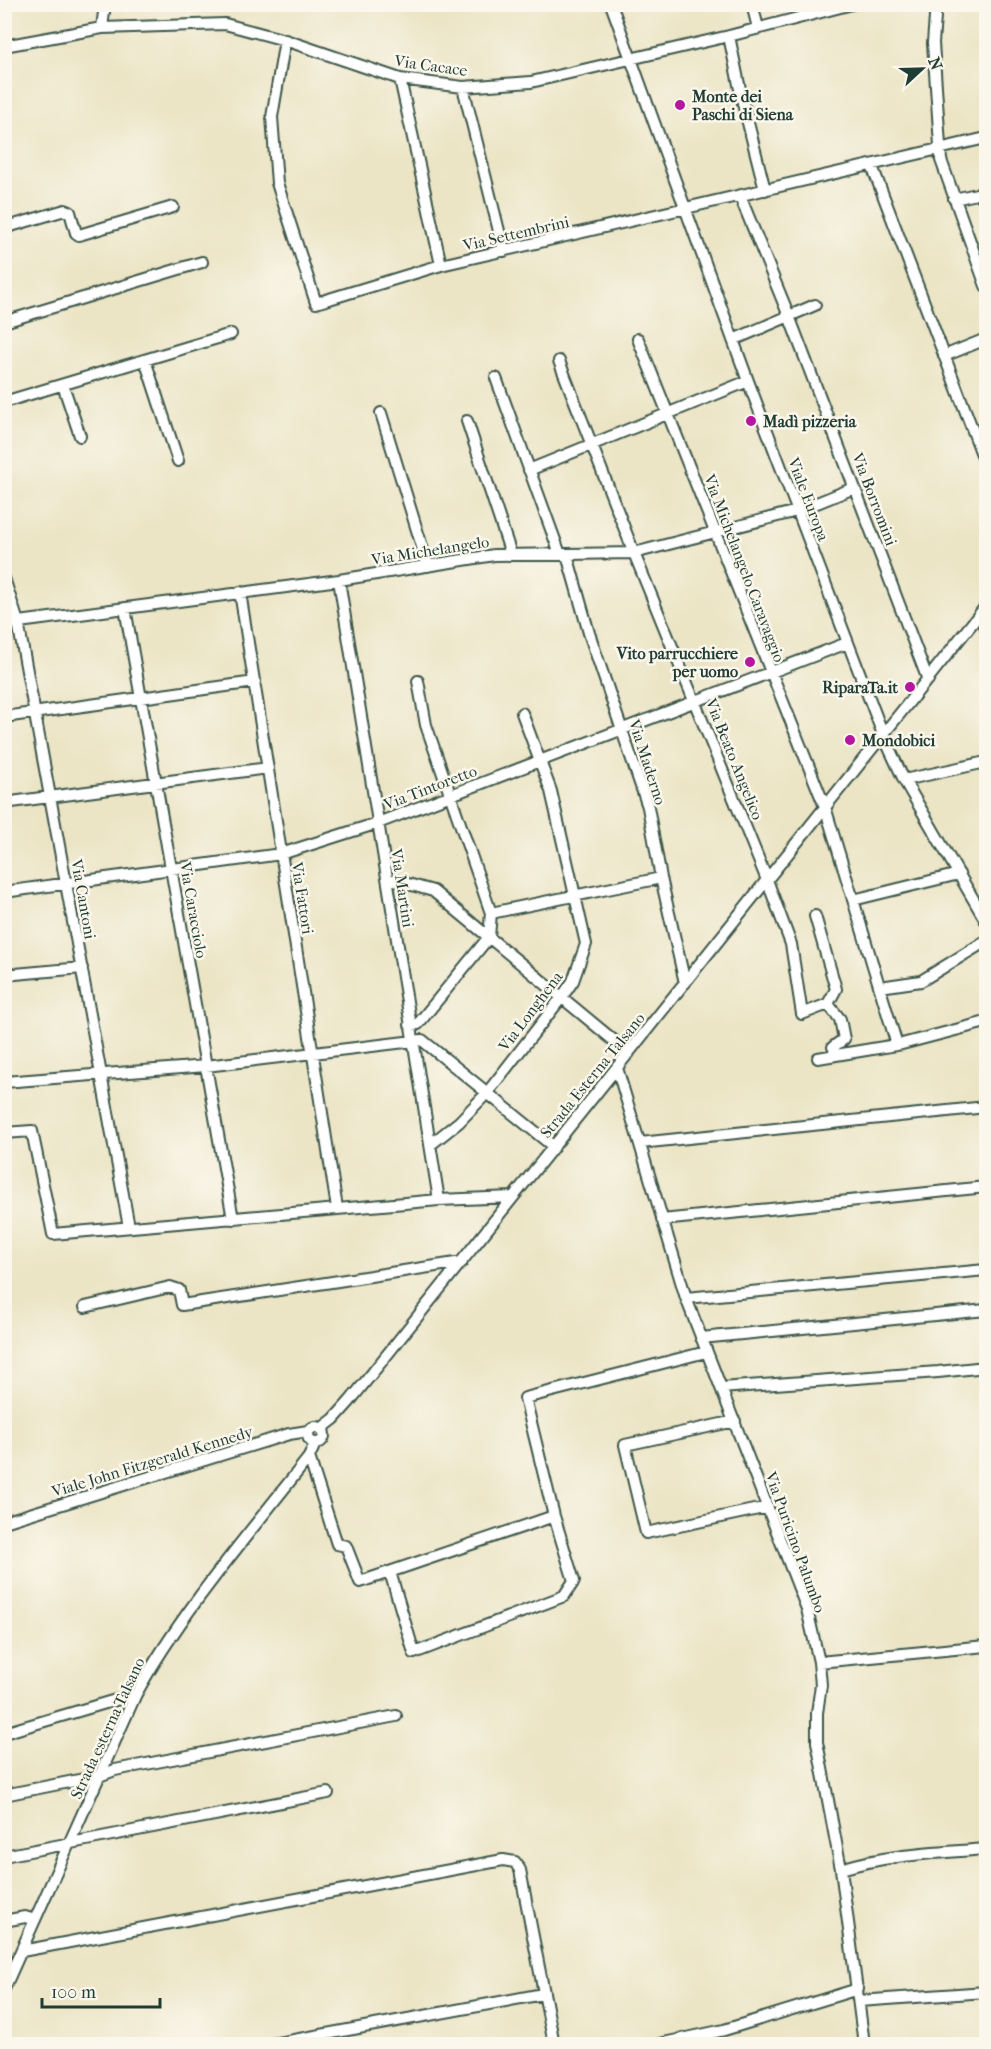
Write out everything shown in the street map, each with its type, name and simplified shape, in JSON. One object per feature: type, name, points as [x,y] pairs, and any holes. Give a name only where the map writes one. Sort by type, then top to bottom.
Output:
[{"type":"street","points":[[102,28],[105,4]]},
{"type":"street","name":"Viale Europa","points":[[611,4],[748,381],[884,737],[904,780],[987,921]]},
{"type":"street","points":[[752,4],[758,28]]},
{"type":"street","name":"Via Cacace","points":[[4,46],[102,28],[225,24],[285,40],[400,79],[463,87],[531,82],[729,36],[852,4]]},
{"type":"street","points":[[936,4],[933,43],[941,160],[954,199],[983,264],[987,286]]},
{"type":"street","points":[[729,36],[765,190]]},
{"type":"street","name":"Via Settembrini","points":[[285,40],[272,117],[277,183],[316,303],[441,265],[987,138]]},
{"type":"street","points":[[400,79],[441,265]]},
{"type":"street","points":[[463,87],[504,251]]},
{"type":"street","points":[[872,166],[987,465]]},
{"type":"street","points":[[954,199],[987,192]]},
{"type":"street","name":"Via Borromini","points":[[740,196],[789,316],[928,680]]},
{"type":"street","points":[[4,228],[65,210],[70,212],[79,235],[173,207]]},
{"type":"street","points":[[4,322],[202,262]]},
{"type":"street","points":[[733,340],[816,305]]},
{"type":"street","points":[[4,402],[231,334]]},
{"type":"street","name":"Via Michelangelo Caravaggio","points":[[638,339],[825,807],[897,1045]]},
{"type":"street","points":[[944,356],[987,339]]},
{"type":"street","points":[[146,360],[178,461]]},
{"type":"street","name":"Via Beato Angelico","points":[[559,361],[791,944],[802,1014],[828,1004]]},
{"type":"street","name":"Via Maderno","points":[[496,378],[563,555],[648,807],[661,878],[685,982]]},
{"type":"street","points":[[530,470],[748,381]]},
{"type":"street","points":[[63,385],[80,436]]},
{"type":"street","points":[[381,413],[428,566]]},
{"type":"street","points":[[467,421],[512,554]]},
{"type":"street","name":"Via Michelangelo","points":[[4,624],[339,580],[494,555],[634,553],[797,511],[855,488]]},
{"type":"street","name":"Via Cantoni","points":[[4,578],[18,622],[129,1227]]},
{"type":"street","name":"Via Martini","points":[[339,580],[429,1145],[440,1200]]},
{"type":"street","name":"Via Fattori","points":[[240,592],[337,1208]]},
{"type":"street","name":"Strada Esterna Talsano","points":[[321,1429],[334,1419],[350,1401],[928,680],[983,621],[987,606]]},
{"type":"street","name":"Via Caracciolo","points":[[125,608],[233,1218]]},
{"type":"street","name":"Via Tintoretto","points":[[4,892],[281,854],[378,823],[848,643]]},
{"type":"street","points":[[410,1025],[417,1024],[489,937],[491,913],[426,725],[418,681]]},
{"type":"street","points":[[4,717],[255,682]]},
{"type":"street","name":"Via Longhena","points":[[429,1145],[459,1122],[487,1093],[562,997],[573,981],[586,944],[551,791],[522,713]]},
{"type":"street","points":[[904,780],[987,762]]},
{"type":"street","points":[[4,802],[268,768]]},
{"type":"street","points":[[853,900],[959,874]]},
{"type":"street","points":[[387,878],[433,891],[629,1053]]},
{"type":"street","points":[[491,913],[661,878]]},
{"type":"street","points":[[814,915],[836,989],[828,1004],[840,1019],[844,1039],[833,1047]]},
{"type":"street","points":[[880,987],[921,981],[987,941]]},
{"type":"street","points":[[4,975],[82,968]]},
{"type":"street","points":[[818,1058],[897,1045],[987,1022]]},
{"type":"street","points":[[4,1082],[206,1066],[422,1040],[554,1147]]},
{"type":"street","name":"Via Puricino Palumbo","points":[[617,1068],[686,1298],[807,1609],[819,1662],[821,1685],[817,1713],[817,1742],[841,1869],[864,2044]]},
{"type":"street","points":[[640,1143],[987,1107]]},
{"type":"street","points":[[4,1133],[32,1131],[53,1234],[337,1208],[513,1197]]},
{"type":"street","points":[[662,1220],[987,1187]]},
{"type":"street","points":[[85,1307],[170,1287],[179,1290],[182,1305],[462,1262]]},
{"type":"street","points":[[686,1298],[987,1270]]},
{"type":"street","points":[[701,1338],[987,1310]]},
{"type":"street","points":[[390,1572],[414,1653],[564,1596],[574,1581],[554,1516],[525,1398],[706,1352]]},
{"type":"street","points":[[721,1388],[987,1367]]},
{"type":"street","points":[[735,1421],[625,1445],[646,1533],[768,1507]]},
{"type":"street","points":[[314,1427],[321,1429],[324,1432],[323,1439],[315,1444],[308,1439],[308,1431],[314,1427]]},
{"type":"street","name":"Viale John Fitzgerald Kennedy","points":[[4,1522],[289,1434],[308,1431]]},
{"type":"street","name":"Strada esterna Talsano","points":[[4,1989],[136,1694],[154,1661],[187,1614],[309,1457],[315,1444]]},
{"type":"street","points":[[309,1457],[337,1544],[346,1546],[360,1582],[554,1516]]},
{"type":"street","points":[[819,1662],[987,1646]]},
{"type":"street","points":[[4,1733],[136,1694]]},
{"type":"street","points":[[4,1795],[99,1776],[115,1770],[396,1716]]},
{"type":"street","points":[[4,1856],[328,1794]]},
{"type":"street","points":[[841,1869],[876,1860],[987,1850]]},
{"type":"street","points":[[22,1951],[503,1860],[515,1862],[520,1870],[554,2044]]},
{"type":"street","points":[[4,1921],[25,1917],[36,1920]]},
{"type":"street","points":[[659,2044],[724,2030],[858,1989]]},
{"type":"street","points":[[859,2001],[987,1992]]},
{"type":"street","points":[[272,2044],[543,1994]]},
{"type":"place","name":"Monte dei Paschi di Siena","points":[[680,105]]},
{"type":"place","name":"Madì pizzeria","points":[[751,421]]},
{"type":"place","name":"Vito parrucchiere per uomo","points":[[750,662]]},
{"type":"place","name":"RiparaTa.it","points":[[910,687]]},
{"type":"place","name":"Mondobici","points":[[850,740]]}]
